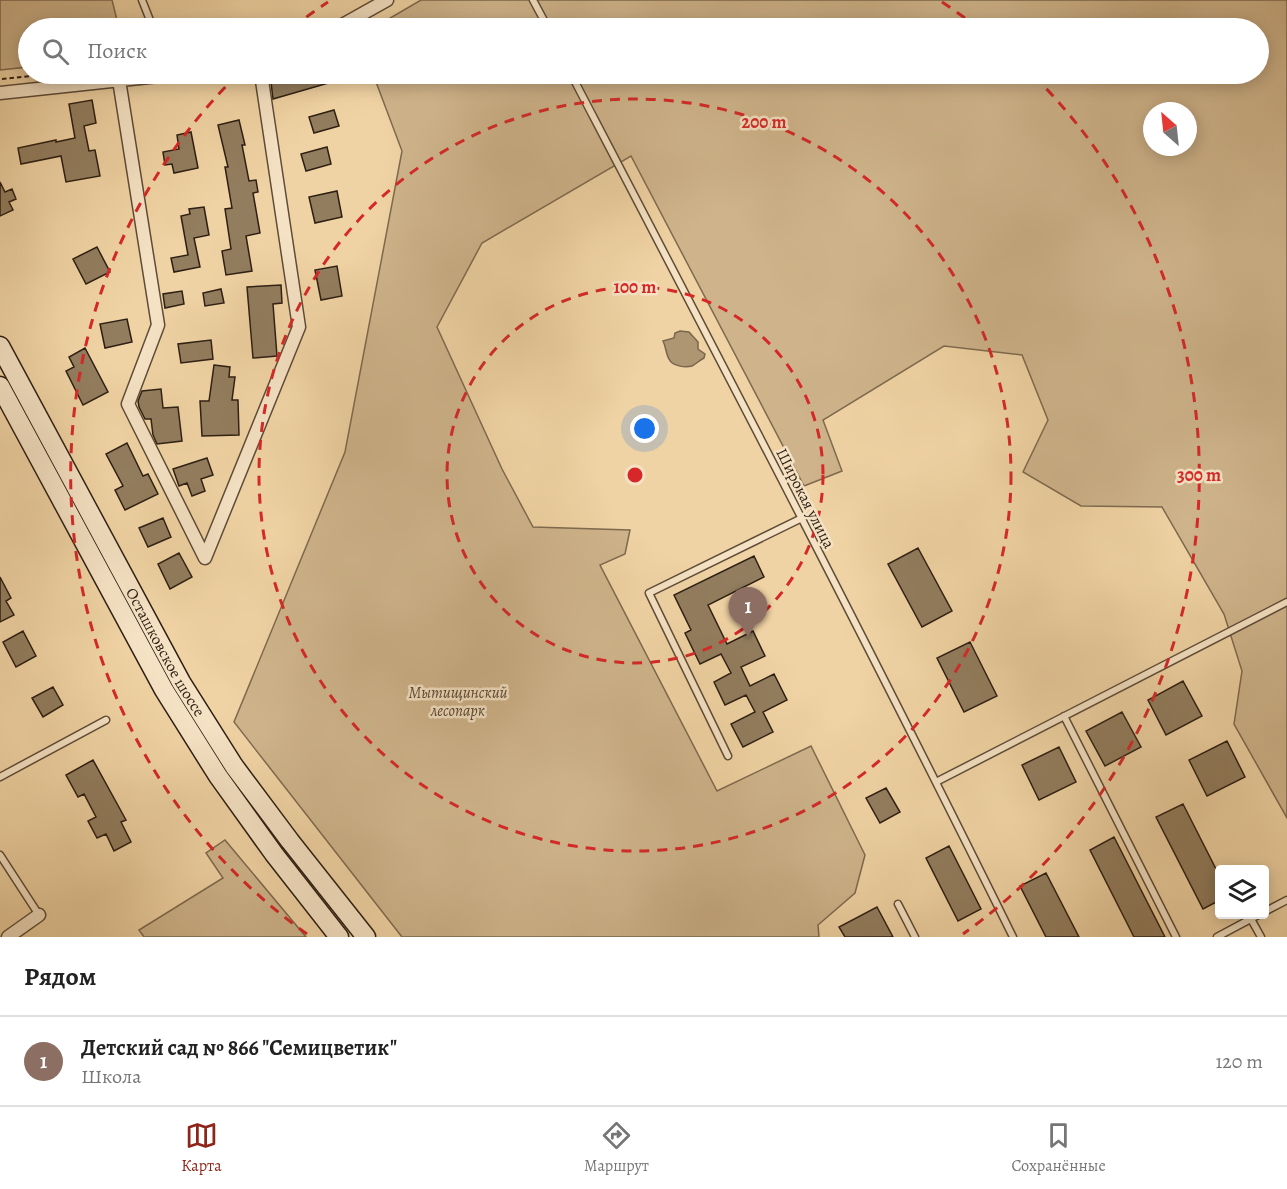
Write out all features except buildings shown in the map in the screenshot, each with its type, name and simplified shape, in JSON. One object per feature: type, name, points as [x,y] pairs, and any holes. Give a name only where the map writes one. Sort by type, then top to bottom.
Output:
[{"type":"main road","name":"Осташковское шоссе","points":[[0,346],[181,682],[234,766],[366,937]]},
{"type":"main road","name":"Осташковское шоссе","points":[[0,386],[164,690],[274,854],[339,937]]},
{"type":"street","points":[[355,18],[387,0]]},
{"type":"street","points":[[0,93],[82,84]]},
{"type":"street","points":[[120,84],[158,325],[128,404],[205,558],[298,327],[262,84]]},
{"type":"street","points":[[8,937],[39,915]]},
{"type":"lane","points":[[141,0],[149,18]]},
{"type":"lane","points":[[533,0],[543,18]]},
{"type":"lane","name":"Широкая улица","points":[[577,84],[802,518],[1013,937]]},
{"type":"lane","points":[[728,756],[649,593],[802,518]]},
{"type":"lane","points":[[936,782],[1287,602]]},
{"type":"lane","points":[[1064,716],[1176,937]]},
{"type":"lane","points":[[0,777],[106,720]]},
{"type":"lane","points":[[0,855],[39,915]]},
{"type":"lane","points":[[1269,909],[1287,900]]},
{"type":"lane","points":[[898,904],[915,937]]},
{"type":"lane","points":[[1217,937],[1251,919],[1261,937]]},
{"type":"path","points":[[0,80],[18,78]]},
{"type":"green space","points":[[0,0],[112,0],[116,18],[18,18],[18,68],[0,70]]},
{"type":"green space","name":"Мытищинский лесопарк","points":[[421,0],[1287,0],[1287,818],[1234,724],[1242,671],[1224,614],[1162,507],[1081,506],[1023,472],[1048,420],[1022,355],[944,346],[823,420],[842,471],[804,486],[631,156],[482,243],[437,327],[502,469],[533,527],[630,530],[625,554],[600,565],[717,791],[811,746],[865,855],[855,893],[818,925],[819,937],[402,937],[234,722],[345,452],[402,151],[377,84],[1269,84],[1269,18],[390,18]]},
{"type":"green space","points":[[225,840],[306,937],[144,937],[139,930],[223,878],[206,853]]},
{"type":"shaded area","points":[[689,332],[698,342],[698,349],[705,354],[704,358],[692,366],[676,365],[667,355],[663,341],[674,338],[675,333]]},
{"type":"place","name":"Детский сад № 866 \"Семицветик\"","points":[[748,637]]}]
